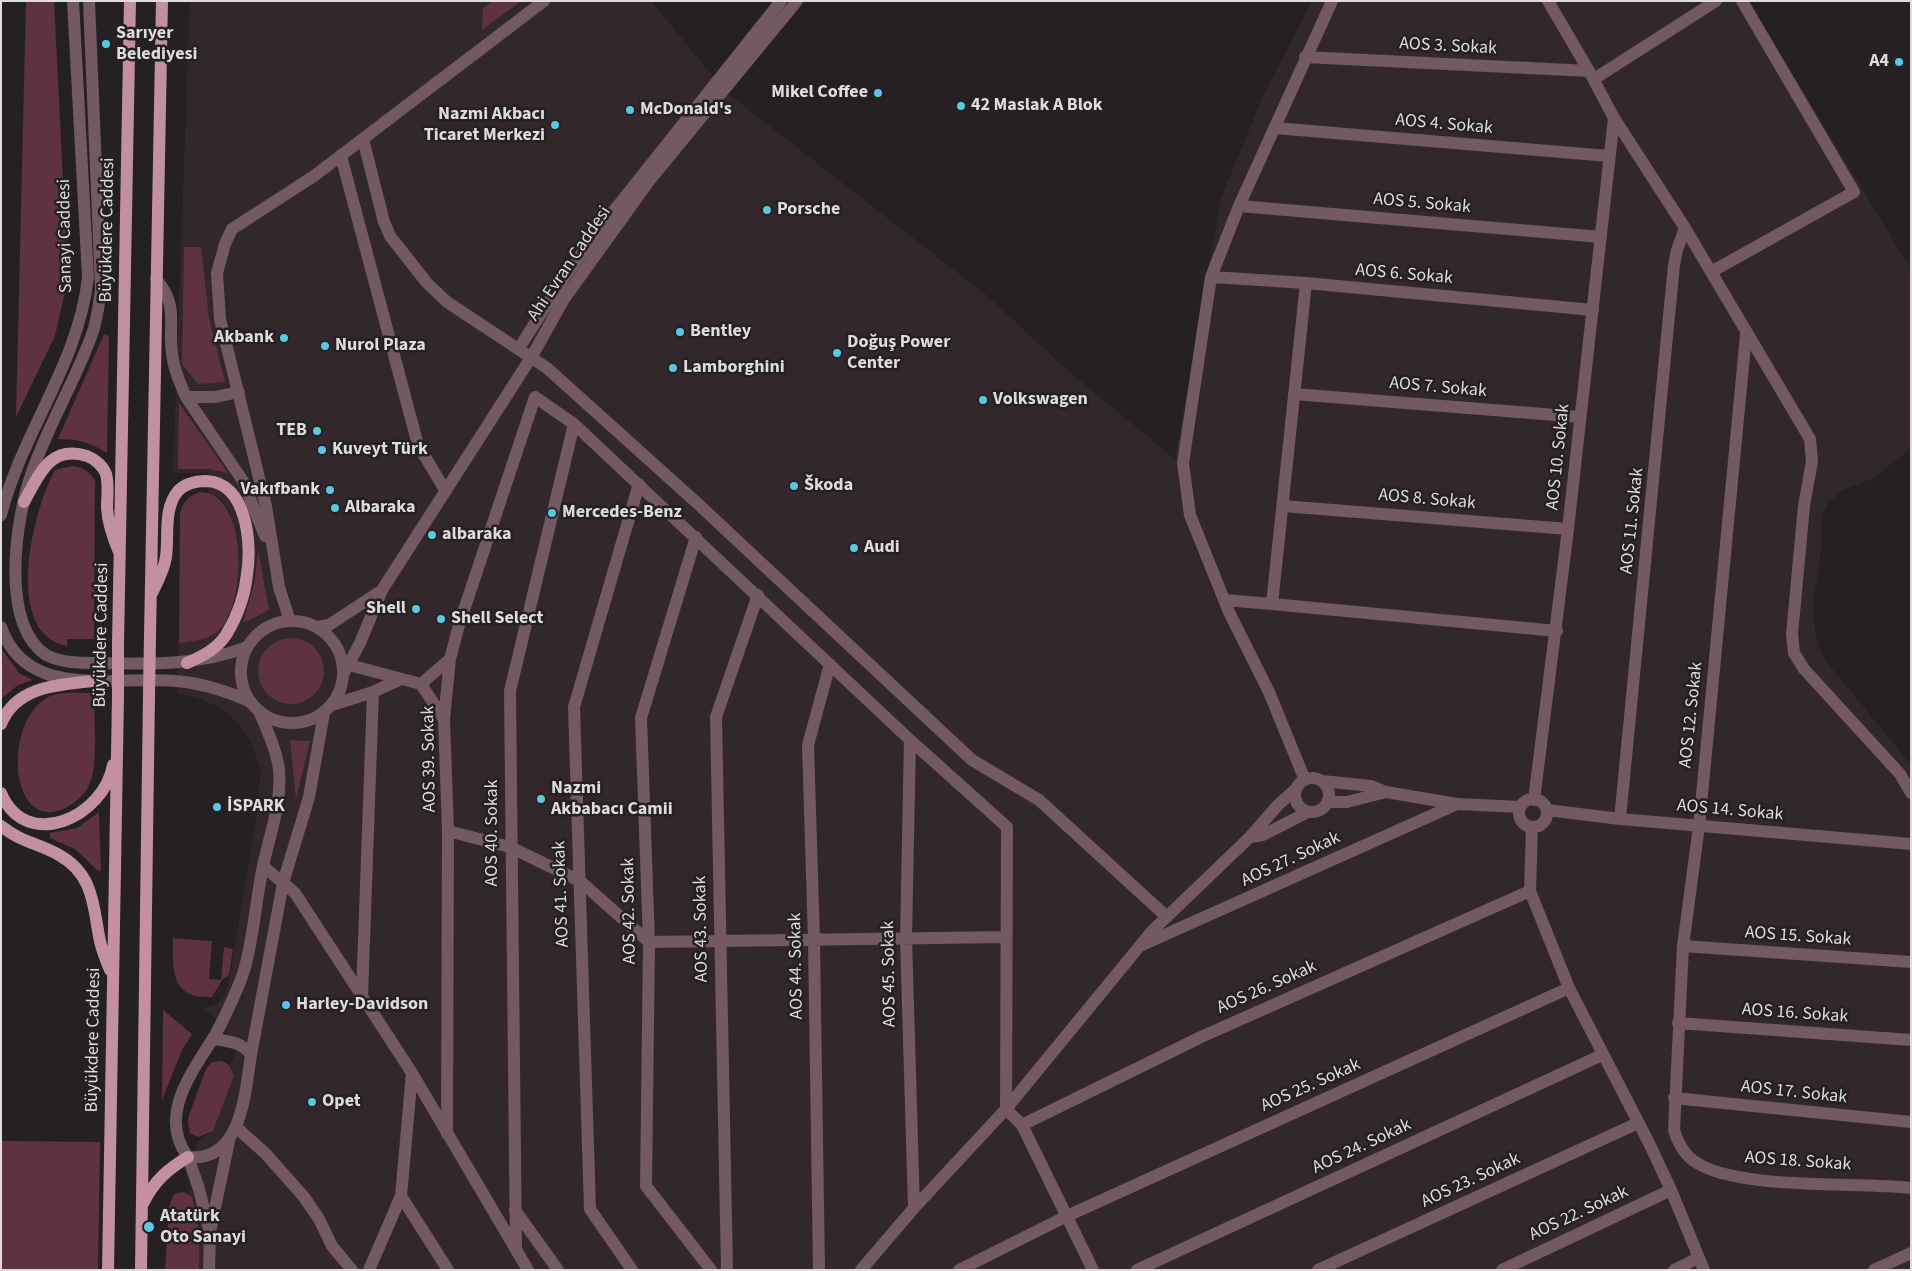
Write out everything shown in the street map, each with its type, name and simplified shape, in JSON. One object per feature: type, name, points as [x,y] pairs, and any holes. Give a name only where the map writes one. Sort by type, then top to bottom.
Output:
[{"type":"main road","name":"Büyükdere Caddesi","points":[[108,1270],[130,1]]},
{"type":"main road","points":[[141,1270],[149,695],[162,1]]},
{"type":"main road","points":[[24,502],[40,473],[58,456],[69,452],[90,458],[101,465],[106,474],[108,522],[121,556]]},
{"type":"main road","points":[[151,595],[160,578],[166,559],[168,514],[178,492],[186,485],[197,481],[213,481],[227,487],[236,498],[242,511],[249,548],[248,574],[242,602],[226,636],[216,647],[187,663]]},
{"type":"main road","points":[[1,724],[8,711],[26,695],[41,688],[92,681]]},
{"type":"main road","points":[[1,793],[12,810],[22,816],[49,824],[64,822],[86,810],[103,790],[112,770],[117,743]]},
{"type":"main road","points":[[1,826],[25,842],[59,855],[84,880],[93,898],[100,943],[112,977]]},
{"type":"main road","points":[[142,1207],[150,1190],[166,1171],[188,1157]]},
{"type":"street","name":"Sanayi Caddesi","points":[[1,515],[14,475],[72,348],[86,300],[88,268],[73,1]]},
{"type":"street","name":"Sanayi Caddesi","points":[[89,1],[102,268],[100,296],[90,341],[38,458],[24,502],[12,576],[14,605],[21,630],[31,643],[46,654],[61,661],[78,663],[187,663],[213,659],[247,647]]},
{"type":"street","points":[[273,559],[266,506],[220,319],[217,273],[225,244],[232,229],[364,139],[474,52],[544,1]]},
{"type":"street","name":"Ahi Evran Caddesi","points":[[519,348],[564,278],[601,227],[781,1]]},
{"type":"street","name":"Ahi Evran Caddesi","points":[[347,669],[382,590],[532,356],[564,298],[650,181],[796,1]]},
{"type":"street","points":[[1301,784],[1269,692],[1224,600],[1190,515],[1183,463],[1211,277],[1239,206],[1332,1]]},
{"type":"street","points":[[1547,1],[1614,118],[1685,228],[1746,335],[1769,366],[1810,439],[1812,461],[1804,506],[1793,624],[1794,653],[1804,669],[1900,774],[1911,792]]},
{"type":"street","points":[[1591,75],[1716,1]]},
{"type":"street","points":[[1711,272],[1854,192],[1742,1]]},
{"type":"street","name":"AOS 3. Sokak","points":[[1306,57],[1591,75]]},
{"type":"street","name":"AOS 10. Sokak","points":[[1534,800],[1568,529],[1614,118]]},
{"type":"street","name":"AOS 4. Sokak","points":[[1276,128],[1609,156]]},
{"type":"street","points":[[364,139],[379,207],[390,236],[427,283],[447,302],[532,356],[690,497],[972,760],[1039,800],[1167,917]]},
{"type":"street","points":[[340,156],[418,445],[445,490]]},
{"type":"street","name":"AOS 5. Sokak","points":[[1239,206],[1601,237]]},
{"type":"street","name":"AOS 11. Sokak","points":[[1620,819],[1674,266],[1677,250],[1685,228]]},
{"type":"street","name":"AOS 6. Sokak","points":[[1211,277],[1306,283],[1593,310]]},
{"type":"street","points":[[156,278],[168,293],[171,303],[173,360],[186,397],[242,481],[258,516],[273,559],[290,621]]},
{"type":"street","points":[[1272,604],[1306,283]]},
{"type":"street","name":"AOS 12. Sokak","points":[[1674,1098],[1683,946],[1699,826],[1746,335]]},
{"type":"street","points":[[186,397],[215,397],[239,392]]},
{"type":"street","name":"AOS 7. Sokak","points":[[1294,394],[1580,417]]},
{"type":"street","name":"AOS 39. Sokak","points":[[447,1134],[448,831],[444,719],[450,658],[459,625],[535,397],[574,424]]},
{"type":"street","points":[[574,424],[910,740],[1007,827],[1006,1108],[1022,1125],[1093,1270]]},
{"type":"street","name":"AOS 40. Sokak","points":[[516,1250],[510,847],[510,691],[574,424]]},
{"type":"street","name":"AOS 41. Sokak","points":[[632,1270],[590,1209],[574,707],[639,484]]},
{"type":"street","name":"AOS 8. Sokak","points":[[1283,506],[1568,529]]},
{"type":"street","name":"AOS 42. Sokak","points":[[696,537],[641,718],[649,942],[646,1186],[711,1270]]},
{"type":"street","name":"Ahi Evran Caddesi","points":[[317,627],[329,625],[382,590]]},
{"type":"street","name":"AOS 43. Sokak","points":[[727,1270],[716,717],[758,595]]},
{"type":"street","points":[[1224,600],[1556,631]]},
{"type":"street","points":[[209,1270],[210,1232],[229,1141],[236,1127],[242,1106],[283,883],[309,796],[328,709],[341,690],[347,669],[337,646],[328,635],[317,627],[290,621],[265,628],[247,647],[242,660],[240,674],[243,688],[249,701],[259,712],[271,719],[284,723],[298,724],[312,720],[328,709],[399,680]]},
{"type":"street","points":[[1,627],[8,645],[30,666],[48,675],[68,680],[92,681],[176,680],[207,686],[249,701]]},
{"type":"street","points":[[421,684],[450,658]]},
{"type":"street","name":"AOS 44. Sokak","points":[[819,1270],[814,940],[808,745],[830,664]]},
{"type":"street","points":[[347,669],[421,684],[444,719]]},
{"type":"street","points":[[362,996],[373,692]]},
{"type":"street","points":[[210,1232],[199,1189],[188,1157],[178,1141],[175,1129],[177,1105],[197,1061],[213,1039],[245,968],[263,866],[279,800],[278,768],[272,743],[259,712]]},
{"type":"street","name":"AOS 45. Sokak","points":[[910,740],[906,938],[914,1208]]},
{"type":"street","points":[[861,1270],[914,1208],[1006,1108],[1138,947],[1250,838],[1278,805],[1301,784],[1317,779],[1372,786],[1386,792],[1457,804],[1520,807],[1526,801],[1534,800],[1542,803],[1546,810],[1544,822],[1532,827]]},
{"type":"street","points":[[1250,838],[1262,835],[1308,812],[1320,811],[1328,802],[1329,791],[1322,781]]},
{"type":"street","points":[[1301,784],[1295,794],[1298,805],[1308,812]]},
{"type":"street","points":[[1328,802],[1347,802],[1386,792]]},
{"type":"street","name":"AOS 27. Sokak","points":[[1138,947],[1457,804]]},
{"type":"street","points":[[1520,807],[1521,820],[1532,827]]},
{"type":"street","name":"AOS 14. Sokak","points":[[1546,810],[1620,819],[1911,844]]},
{"type":"street","points":[[1532,827],[1530,890],[1569,988],[1672,1190],[1701,1264],[1674,1270]]},
{"type":"street","points":[[448,831],[510,847],[580,881],[649,942],[1006,937]]},
{"type":"street","points":[[263,866],[295,893],[412,1072],[528,1270]]},
{"type":"street","name":"AOS 26. Sokak","points":[[1022,1125],[1201,1037],[1530,890]]},
{"type":"street","name":"AOS 15. Sokak","points":[[1683,946],[1911,962]]},
{"type":"street","name":"AOS 25. Sokak","points":[[959,1270],[1067,1216],[1569,988]]},
{"type":"street","name":"AOS 16. Sokak","points":[[1678,1024],[1911,1040]]},
{"type":"street","points":[[213,1039],[230,1041],[246,1048],[251,1055]]},
{"type":"street","name":"AOS 24. Sokak","points":[[1136,1270],[1602,1055]]},
{"type":"street","points":[[369,1270],[401,1196],[412,1072]]},
{"type":"street","name":"AOS 17. Sokak","points":[[1674,1098],[1911,1122]]},
{"type":"street","name":"AOS 18. Sokak","points":[[1674,1098],[1674,1130],[1679,1145],[1697,1163],[1717,1172],[1757,1180],[1911,1188]]},
{"type":"street","name":"AOS 23. Sokak","points":[[1318,1270],[1638,1123]]},
{"type":"street","points":[[236,1127],[266,1154],[304,1197],[319,1219],[332,1246],[352,1270]]},
{"type":"street","points":[[188,1157],[211,1153],[229,1141]]},
{"type":"street","name":"AOS 22. Sokak","points":[[1502,1270],[1672,1190]]},
{"type":"street","points":[[401,1196],[448,1270]]},
{"type":"street","points":[[515,1210],[558,1270]]},
{"type":"street","points":[[1874,1270],[1911,1253]]},
{"type":"shaded area","points":[[26,1],[54,1],[68,279],[55,336],[16,417]]},
{"type":"shaded area","points":[[190,1],[651,1],[727,93],[985,294],[1072,374],[1175,459],[1221,198],[1263,96],[1312,1],[1748,1],[1911,269],[1911,448],[1875,477],[1842,491],[1829,502],[1822,517],[1822,543],[1813,606],[1815,631],[1819,648],[1827,662],[1911,765],[1911,1268],[1906,1270],[194,1270],[194,1227],[188,1194],[197,1142],[211,1131],[239,1040],[225,1034],[225,1026],[202,1008],[212,1006],[223,998],[228,986],[255,827],[261,769],[248,736],[235,720],[218,706],[178,693],[178,643],[192,641],[216,633],[228,619],[235,594],[238,564],[235,531],[229,510],[221,499],[208,492],[208,473],[173,473]]},
{"type":"shaded area","points":[[493,1],[521,1],[482,30],[483,8]]},
{"type":"shaded area","points":[[184,247],[201,247],[209,318],[225,382],[198,384],[182,364]]},
{"type":"shaded area","points":[[104,334],[109,336],[107,453],[84,442],[58,439]]},
{"type":"shaded area","points":[[179,403],[228,473],[209,469],[178,469]]},
{"type":"shaded area","points":[[72,466],[85,470],[95,480],[94,639],[67,639],[67,646],[47,637],[35,619],[29,595],[28,568],[38,512],[47,488],[55,470]]},
{"type":"shaded area","points":[[200,492],[216,497],[228,511],[235,531],[238,554],[238,579],[234,602],[226,621],[216,633],[202,639],[179,643],[180,513],[187,499]]},
{"type":"shaded area","points":[[258,550],[269,610],[243,623],[255,580]]},
{"type":"shaded area","points":[[285,638],[297,638],[309,643],[319,653],[324,665],[322,684],[309,699],[297,704],[285,704],[273,699],[263,689],[258,677],[258,665],[263,653],[273,643]]},
{"type":"shaded area","points":[[1,648],[19,673],[33,680],[18,685],[1,699]]},
{"type":"shaded area","points":[[94,693],[94,765],[88,788],[78,800],[69,806],[49,812],[34,807],[24,794],[19,774],[18,752],[23,730],[33,711],[48,697],[53,695]]},
{"type":"shaded area","points":[[290,740],[310,741],[296,799]]},
{"type":"shaded area","points":[[99,812],[101,871],[97,870],[75,849],[50,838],[50,833],[77,828]]},
{"type":"shaded area","points":[[173,938],[212,941],[209,979],[221,980],[224,947],[233,949],[229,975],[222,980],[212,997],[198,996],[188,993],[181,988],[174,971]]},
{"type":"shaded area","points":[[163,1010],[192,1034],[182,1050],[162,1100]]},
{"type":"shaded area","points":[[222,1061],[229,1065],[234,1075],[213,1131],[198,1137],[190,1133],[189,1115],[206,1069],[212,1062]]},
{"type":"shaded area","points":[[1,1141],[100,1142],[98,1270],[1,1270]]},
{"type":"shaded area","points":[[184,1192],[192,1197],[199,1231],[199,1270],[165,1270],[169,1207],[174,1194]]},
{"type":"place","name":"Sarıyer Belediyesi","points":[[106,44]]},
{"type":"place","name":"A4","points":[[1899,62]]},
{"type":"place","name":"Mikel Coffee","points":[[878,93]]},
{"type":"place","name":"42 Maslak A Blok","points":[[961,106]]},
{"type":"place","name":"McDonald's","points":[[630,110]]},
{"type":"place","name":"Nazmi Akbacı Ticaret Merkezi","points":[[555,125]]},
{"type":"place","name":"Porsche","points":[[767,210]]},
{"type":"place","name":"Bentley","points":[[680,332]]},
{"type":"place","name":"Akbank","points":[[284,338]]},
{"type":"place","name":"Nurol Plaza","points":[[325,346]]},
{"type":"place","name":"Doğuş Power Center","points":[[837,353]]},
{"type":"place","name":"Lamborghini","points":[[673,368]]},
{"type":"place","name":"Volkswagen","points":[[983,400]]},
{"type":"place","name":"TEB","points":[[317,431]]},
{"type":"place","name":"Kuveyt Türk","points":[[322,450]]},
{"type":"place","name":"Škoda","points":[[794,486]]},
{"type":"place","name":"Vakıfbank","points":[[330,490]]},
{"type":"place","name":"Albaraka","points":[[335,508]]},
{"type":"place","name":"Mercedes-Benz","points":[[552,513]]},
{"type":"place","name":"albaraka","points":[[432,535]]},
{"type":"place","name":"Audi","points":[[854,548]]},
{"type":"place","name":"Shell","points":[[416,609]]},
{"type":"place","name":"Shell Select","points":[[441,619]]},
{"type":"place","name":"Nazmi Akbabacı Camii","points":[[541,799]]},
{"type":"place","name":"İSPARK","points":[[217,807]]},
{"type":"place","name":"Harley-Davidson","points":[[286,1005]]},
{"type":"place","name":"Opet","points":[[312,1102]]},
{"type":"place","name":"Atatürk Oto Sanayi","points":[[149,1227]]}]
